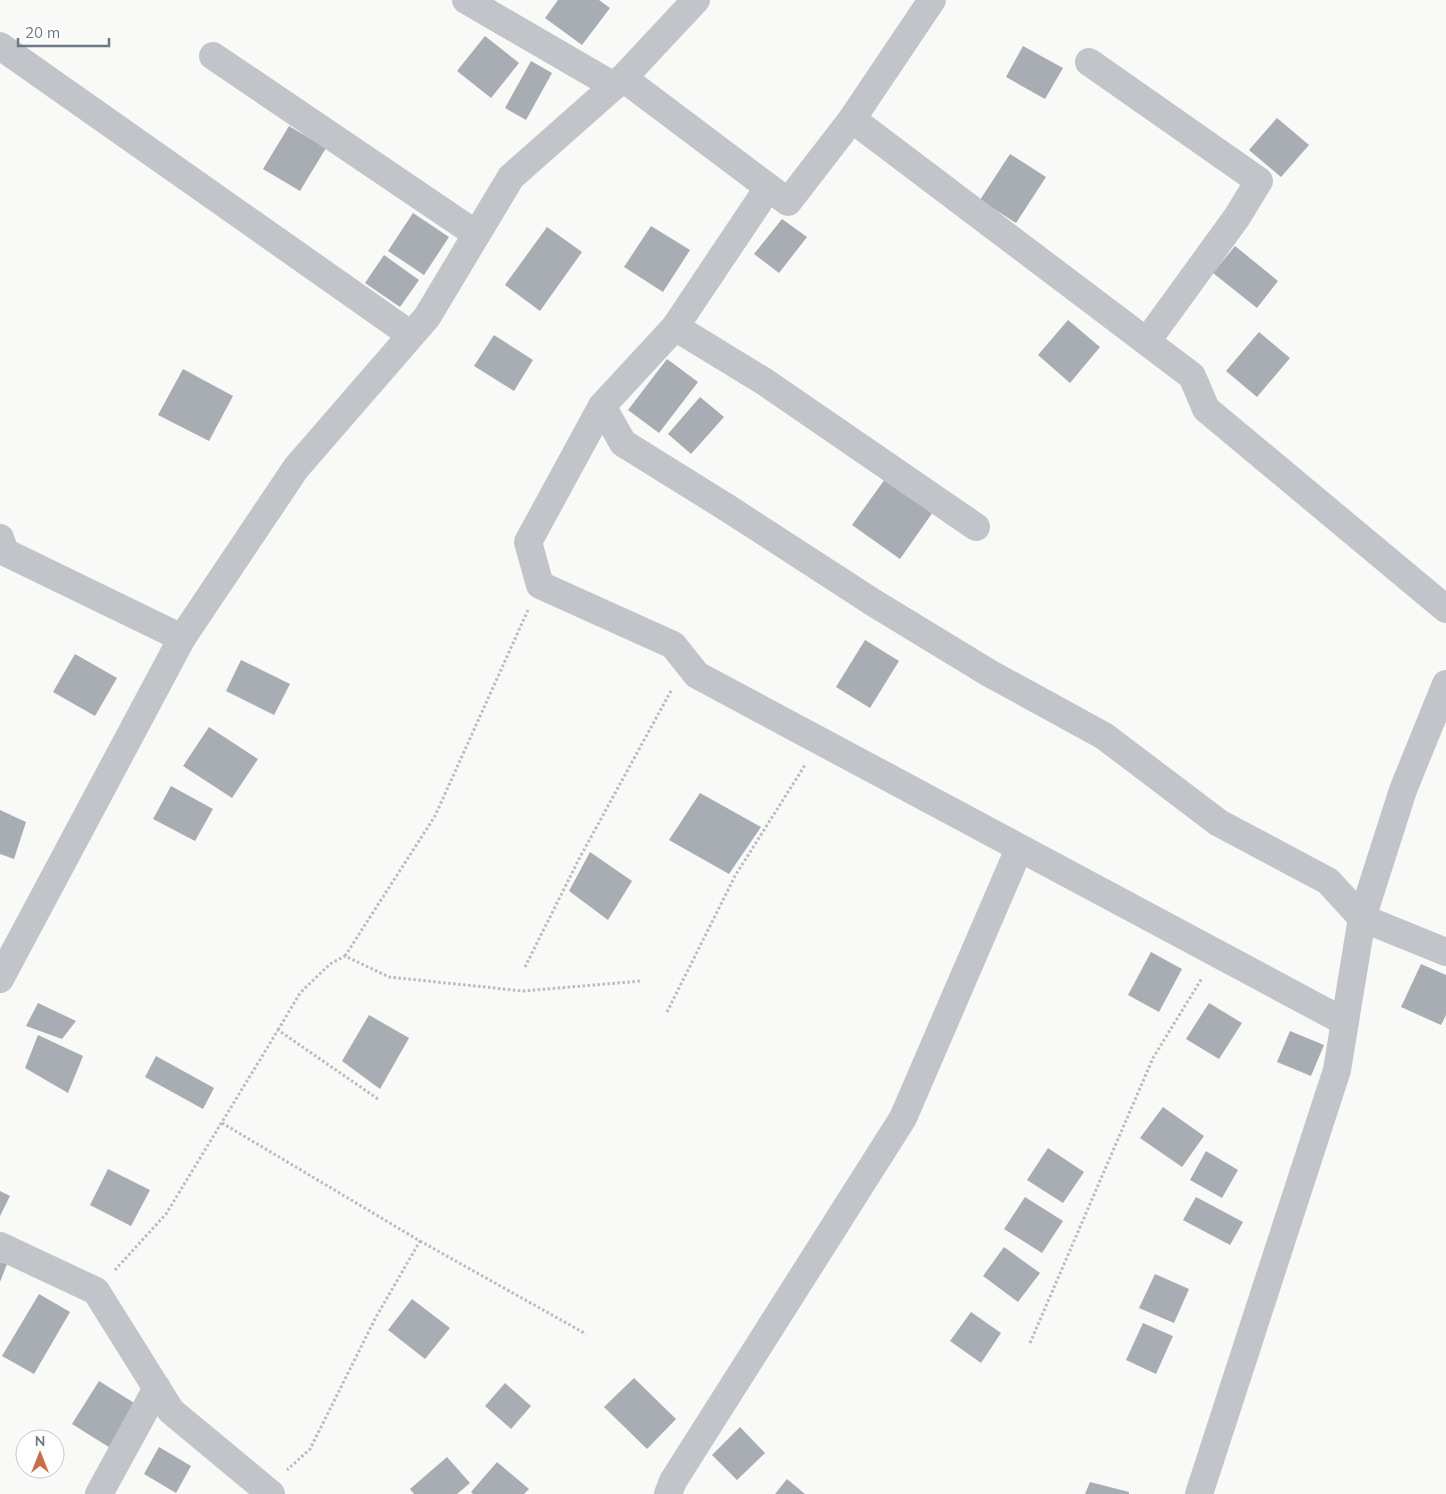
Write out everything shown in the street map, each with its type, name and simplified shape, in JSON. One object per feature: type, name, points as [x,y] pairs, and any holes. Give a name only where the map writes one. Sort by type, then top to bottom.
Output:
[{"type":"street","points":[[466,0],[619,82],[788,202],[852,119],[932,0]]},
{"type":"street","points":[[0,979],[182,638],[296,468],[426,317],[511,177],[619,82],[696,0]]},
{"type":"street","points":[[0,46],[410,335]]},
{"type":"street","points":[[213,56],[476,234]]},
{"type":"street","points":[[1089,62],[1259,181],[1237,217],[1146,341]]},
{"type":"street","points":[[852,119],[1192,376],[1206,409],[1446,609]]},
{"type":"street","points":[[768,188],[675,327],[602,406],[528,542],[540,585],[673,645],[697,675],[1345,1022]]},
{"type":"street","points":[[675,327],[765,382],[976,527]]},
{"type":"street","points":[[602,406],[623,443],[989,673],[1104,736],[1219,823],[1328,881],[1362,918],[1446,952]]},
{"type":"street","points":[[0,538],[5,552],[182,638]]},
{"type":"street","points":[[1199,1494],[1337,1070],[1362,918],[1403,790],[1446,684]]},
{"type":"street","points":[[668,1494],[673,1481],[903,1118],[1019,849]]},
{"type":"street","points":[[0,1246],[96,1291],[171,1411],[269,1492]]},
{"type":"street","points":[[99,1494],[156,1388]]},
{"type":"path","points":[[96,1291],[166,1214],[300,993],[330,964],[346,956],[434,816],[540,585]]},
{"type":"path","points":[[525,967],[579,859],[687,662]]},
{"type":"path","points":[[667,1012],[735,876],[820,742]]},
{"type":"path","points":[[1030,1343],[1153,1058],[1217,954]]},
{"type":"path","points":[[346,956],[389,978],[523,990],[641,981]]},
{"type":"path","points":[[278,1030],[378,1099]]},
{"type":"path","points":[[222,1123],[420,1241],[586,1334]]},
{"type":"path","points":[[269,1492],[310,1449],[376,1317],[420,1241]]},
{"type":"building","points":[[558,0],[599,0],[610,8],[582,45],[545,18]]},
{"type":"building","points":[[485,36],[519,63],[491,98],[457,71]]},
{"type":"building","points":[[1023,46],[1063,68],[1045,99],[1006,77]]},
{"type":"building","points":[[531,61],[552,73],[526,120],[505,108]]},
{"type":"building","points":[[1277,118],[1309,145],[1281,177],[1249,150]]},
{"type":"building","points":[[289,126],[326,148],[300,191],[263,169]]},
{"type":"building","points":[[1010,154],[1046,177],[1016,223],[980,200]]},
{"type":"building","points":[[413,213],[449,237],[424,275],[388,251]]},
{"type":"building","points":[[782,219],[807,237],[779,273],[754,254]]},
{"type":"building","points":[[651,226],[690,250],[663,292],[624,267]]},
{"type":"building","points":[[547,227],[582,252],[540,311],[505,285]]},
{"type":"building","points":[[1235,246],[1278,281],[1257,308],[1213,273]]},
{"type":"building","points":[[384,255],[419,280],[400,307],[365,283]]},
{"type":"building","points":[[1068,320],[1100,347],[1070,383],[1038,355]]},
{"type":"building","points":[[1259,332],[1290,358],[1257,397],[1226,371]]},
{"type":"building","points":[[494,335],[533,360],[514,391],[474,366]]},
{"type":"building","points":[[667,359],[698,382],[659,433],[628,410]]},
{"type":"building","points":[[183,369],[233,396],[209,441],[158,415]]},
{"type":"building","points":[[700,397],[724,417],[691,454],[668,434]]},
{"type":"building","points":[[885,479],[933,512],[900,559],[852,525]]},
{"type":"building","points":[[865,640],[899,661],[870,708],[836,687]]},
{"type":"building","points":[[75,654],[117,678],[95,716],[53,692]]},
{"type":"building","points":[[241,660],[290,684],[274,715],[226,691]]},
{"type":"building","points":[[209,727],[258,759],[232,798],[183,766]]},
{"type":"building","points":[[171,786],[213,809],[195,841],[153,819]]},
{"type":"building","points":[[700,793],[761,827],[729,874],[669,840]]},
{"type":"building","points":[[0,810],[26,822],[14,859],[0,854]]},
{"type":"building","points":[[590,852],[632,881],[608,920],[569,891]]},
{"type":"building","points":[[1151,952],[1182,969],[1159,1012],[1128,995]]},
{"type":"building","points":[[1421,964],[1446,975],[1446,1015],[1441,1025],[1401,1007]]},
{"type":"building","points":[[38,1003],[76,1021],[62,1039],[26,1026]]},
{"type":"building","points":[[1209,1003],[1242,1023],[1219,1059],[1186,1039]]},
{"type":"building","points":[[369,1015],[409,1038],[380,1089],[342,1061]]},
{"type":"building","points":[[1290,1031],[1324,1045],[1311,1076],[1277,1062]]},
{"type":"building","points":[[38,1035],[83,1056],[68,1093],[25,1068]]},
{"type":"building","points":[[156,1056],[214,1088],[203,1109],[145,1077]]},
{"type":"building","points":[[1163,1107],[1204,1136],[1182,1167],[1140,1138]]},
{"type":"building","points":[[1048,1148],[1084,1172],[1063,1203],[1027,1180]]},
{"type":"building","points":[[1206,1151],[1238,1170],[1222,1198],[1190,1180]]},
{"type":"building","points":[[108,1169],[150,1190],[131,1226],[90,1205]]},
{"type":"building","points":[[0,1191],[10,1196],[0,1216]]},
{"type":"building","points":[[1025,1197],[1063,1221],[1042,1253],[1004,1229]]},
{"type":"building","points":[[1196,1197],[1243,1222],[1230,1245],[1183,1220]]},
{"type":"building","points":[[1004,1247],[1040,1273],[1018,1302],[983,1276]]},
{"type":"building","points":[[0,1262],[7,1264],[0,1282]]},
{"type":"building","points":[[1155,1274],[1189,1289],[1174,1323],[1139,1308]]},
{"type":"building","points":[[39,1294],[70,1312],[34,1374],[2,1356]]},
{"type":"building","points":[[412,1299],[450,1328],[425,1359],[388,1330]]},
{"type":"building","points":[[971,1312],[1001,1333],[981,1363],[950,1341]]},
{"type":"building","points":[[1143,1323],[1173,1336],[1156,1374],[1126,1360]]},
{"type":"building","points":[[634,1378],[676,1419],[647,1449],[604,1407]]},
{"type":"building","points":[[99,1381],[139,1406],[112,1449],[72,1424]]},
{"type":"building","points":[[505,1383],[531,1406],[511,1429],[485,1406]]},
{"type":"building","points":[[740,1427],[765,1453],[737,1480],[712,1455]]},
{"type":"building","points":[[159,1447],[191,1466],[176,1493],[144,1474]]},
{"type":"building","points":[[447,1457],[470,1483],[457,1494],[414,1494],[410,1489]]},
{"type":"building","points":[[497,1462],[529,1489],[524,1494],[473,1494],[471,1492]]},
{"type":"building","points":[[787,1479],[805,1494],[775,1494]]},
{"type":"building","points":[[1090,1482],[1129,1492],[1129,1494],[1085,1494]]}]
